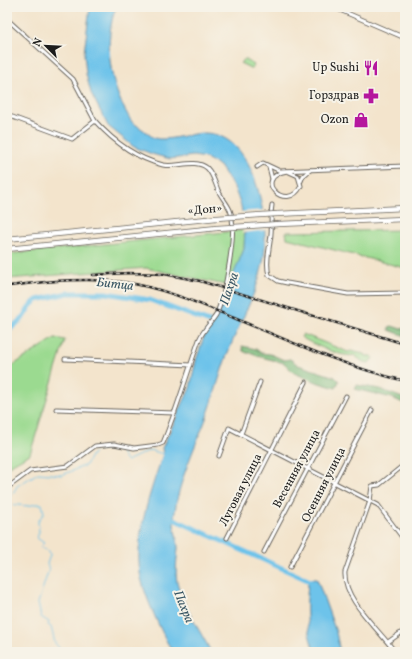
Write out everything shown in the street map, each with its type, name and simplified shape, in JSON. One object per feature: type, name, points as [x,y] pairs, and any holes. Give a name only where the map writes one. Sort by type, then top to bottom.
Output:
[{"type":"highway","name":"«Дон»","points":[[7,239],[217,218],[405,208]]},
{"type":"highway","name":"«Дон»","points":[[7,249],[217,228],[405,219]]},
{"type":"street","points":[[333,7],[405,38]]},
{"type":"street","points":[[7,19],[73,79],[95,121],[107,134],[135,155],[163,165],[178,166],[196,163],[207,168],[214,179],[224,202],[230,210],[233,223],[223,294],[215,316],[209,322],[200,337],[175,413],[163,443],[158,446],[134,448],[114,444],[95,446],[68,466],[30,470],[17,478],[7,488]]},
{"type":"street","points":[[7,115],[72,139],[95,121]]},
{"type":"street","points":[[257,167],[263,163],[280,171],[287,171],[405,166]]},
{"type":"street","points":[[269,167],[272,179],[271,186],[274,192],[286,197],[294,194],[300,189],[303,176],[310,170]]},
{"type":"street","points":[[272,179],[278,173],[287,171],[298,176],[301,181]]},
{"type":"street","points":[[272,205],[270,219],[272,232],[267,269],[269,275],[273,278],[287,283],[348,294],[405,292]]},
{"type":"street","points":[[65,359],[191,365]]},
{"type":"street","points":[[241,434],[260,382]]},
{"type":"street","name":"Луговая улица","points":[[227,538],[306,382]]},
{"type":"street","name":"Весенняя улица","points":[[264,552],[346,396]]},
{"type":"street","points":[[56,409],[175,413]]},
{"type":"street","name":"Осенняя улица","points":[[290,567],[372,410]]},
{"type":"street","name":"Луговая улица","points":[[219,456],[228,428],[378,505],[405,541]]},
{"type":"street","points":[[395,652],[354,601],[344,582],[345,572],[370,501],[372,486],[379,485],[405,464]]},
{"type":"street","points":[[388,642],[405,630]]},
{"type":"green space","points":[[245,59],[254,65],[252,69],[240,63]]},
{"type":"green space","points":[[245,230],[244,249],[230,286],[146,268],[7,279],[7,254]]},
{"type":"green space","points":[[405,230],[405,268],[287,238],[286,232]]},
{"type":"green space","points":[[392,326],[401,329],[405,328],[405,336],[389,330],[389,327]]},
{"type":"green space","points":[[303,334],[348,352],[351,351],[364,354],[365,356],[372,356],[373,358],[369,363],[363,362],[354,355],[349,356],[335,353],[305,340],[301,337]]},
{"type":"green space","points":[[55,338],[65,340],[30,454],[7,467],[7,369]]},
{"type":"green space","points":[[242,346],[256,349],[261,353],[270,354],[284,360],[290,359],[298,365],[335,377],[339,381],[336,388],[319,383],[294,373],[284,363],[257,356],[253,353],[247,353],[243,351]]},
{"type":"green space","points":[[357,385],[380,389],[405,399],[405,404],[392,398],[355,389]]},
{"type":"water","name":"Пахра","points":[[90,7],[116,7],[110,32],[110,59],[119,97],[132,122],[154,138],[165,139],[204,133],[220,136],[233,144],[243,156],[251,171],[262,205],[265,249],[260,276],[220,374],[209,411],[183,477],[174,518],[178,548],[176,569],[177,582],[187,609],[211,652],[174,652],[168,644],[144,590],[139,567],[139,551],[144,517],[163,454],[162,448],[190,388],[196,360],[205,334],[217,314],[244,249],[245,230],[241,206],[234,187],[220,166],[206,158],[193,156],[170,159],[152,154],[134,147],[108,126],[91,93],[86,74],[84,53]]},
{"type":"water","points":[[312,579],[317,579],[336,632],[340,652],[315,652],[309,635],[307,610],[308,583]]},
{"type":"pier","points":[[264,210],[267,230],[243,233],[240,212]]},
{"type":"waterway","name":"Битца","points":[[7,327],[11,328],[22,319],[31,305],[37,300],[68,293],[106,293],[150,300],[215,324]]},
{"type":"waterway","points":[[7,498],[14,492],[17,486],[38,473],[62,475],[86,465],[92,454],[100,449],[121,451],[124,459],[127,461],[150,450],[163,454]]},
{"type":"waterway","points":[[7,504],[29,506],[42,504],[44,513],[38,521],[39,532],[37,538],[44,543],[40,547],[49,551],[50,555],[47,564],[49,569],[38,603],[41,617],[49,622],[48,625],[51,627],[55,643],[60,649],[57,652]]},
{"type":"waterway","points":[[167,516],[310,581]]},
{"type":"railway","points":[[93,275],[128,273],[164,274],[200,281],[405,344]]},
{"type":"railway","points":[[7,286],[93,280],[137,284],[193,301],[298,345],[361,369],[405,381]]},
{"type":"place","name":"Up Sushi","points":[[371,68]]},
{"type":"place","name":"Горздрав","points":[[371,96]]},
{"type":"place","name":"Ozon","points":[[361,120]]}]
